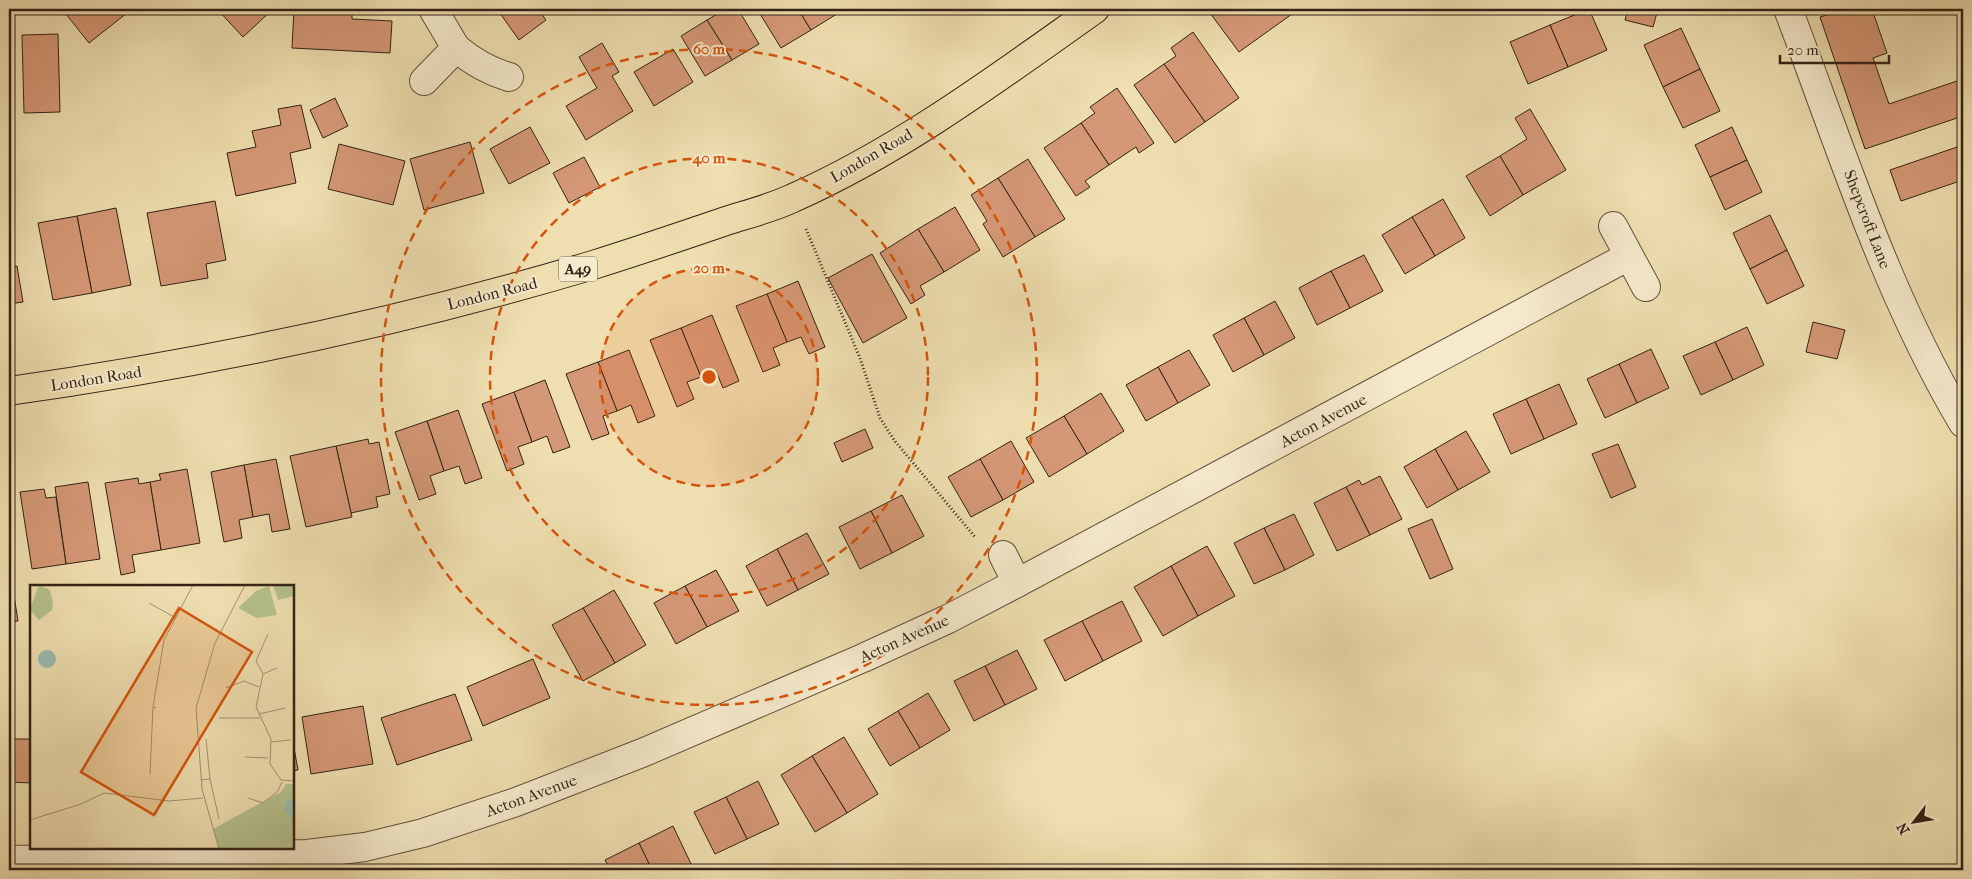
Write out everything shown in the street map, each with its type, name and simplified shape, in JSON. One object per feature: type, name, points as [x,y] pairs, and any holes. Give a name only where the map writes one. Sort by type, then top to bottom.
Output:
[{"type":"highway","name":"London Road","points":[[9,391],[113,376],[259,348],[508,290],[644,250],[792,199],[864,161],[936,118],[1010,70],[1095,9]]},
{"type":"street","points":[[433,9],[456,48],[473,62],[490,71],[509,77]]},
{"type":"street","name":"Shepcroft Lane","points":[[1788,9],[1883,261],[1940,385],[1963,423]]},
{"type":"street","points":[[424,81],[456,48]]},
{"type":"street","points":[[1613,226],[1646,288]]},
{"type":"street","name":"Acton Avenue","points":[[9,860],[98,864],[307,854],[365,846],[423,833],[516,802],[642,753],[948,619],[1629,256]]},
{"type":"street","points":[[1003,555],[1017,583]]},
{"type":"path","points":[[792,199],[860,358],[880,418],[894,440],[990,554],[1003,555]]},
{"type":"building","points":[[9,9],[13,9],[9,32]]},
{"type":"building","points":[[62,9],[132,9],[89,43]]},
{"type":"building","points":[[217,9],[273,9],[243,37]]},
{"type":"building","points":[[294,9],[352,9],[352,19],[392,21],[390,53],[292,48]]},
{"type":"building","points":[[497,9],[538,9],[546,20],[519,40]]},
{"type":"building","points":[[726,9],[738,9],[759,44],[732,60],[707,20]]},
{"type":"building","points":[[757,9],[798,9],[811,30],[781,48]]},
{"type":"building","points":[[798,9],[838,9],[840,12],[811,30]]},
{"type":"building","points":[[1207,9],[1299,9],[1239,52]]},
{"type":"building","points":[[1589,9],[1607,50],[1568,67],[1550,25]]},
{"type":"building","points":[[1628,9],[1658,9],[1653,27],[1625,20]]},
{"type":"building","points":[[1846,9],[1872,9],[1887,53],[1873,58],[1889,104],[1963,79],[1963,116],[1865,149],[1820,17]]},
{"type":"building","points":[[707,20],[732,60],[705,76],[681,36]]},
{"type":"building","points":[[1550,25],[1568,67],[1528,84],[1510,42]]},
{"type":"building","points":[[1681,28],[1700,69],[1663,87],[1644,45]]},
{"type":"building","points":[[1193,32],[1239,98],[1205,122],[1164,64],[1176,56],[1171,48]]},
{"type":"building","points":[[58,34],[60,112],[24,113],[22,35]]},
{"type":"building","points":[[602,43],[619,72],[612,76],[633,111],[586,140],[566,106],[597,88],[579,57]]},
{"type":"building","points":[[673,49],[693,82],[654,106],[634,72]]},
{"type":"building","points":[[1164,64],[1205,122],[1175,143],[1134,85]]},
{"type":"building","points":[[1700,69],[1720,111],[1683,128],[1663,87]]},
{"type":"building","points":[[1117,88],[1154,143],[1139,153],[1136,147],[1109,165],[1081,123],[1095,113],[1090,107]]},
{"type":"building","points":[[335,98],[348,126],[323,138],[310,110]]},
{"type":"building","points":[[301,105],[311,148],[290,153],[296,183],[236,196],[227,153],[256,147],[252,131],[281,125],[278,109]]},
{"type":"building","points":[[1530,109],[1566,170],[1523,195],[1500,156],[1527,139],[1515,118]]},
{"type":"building","points":[[1081,123],[1109,165],[1085,181],[1090,187],[1076,196],[1044,148]]},
{"type":"building","points":[[530,127],[550,163],[509,184],[490,149]]},
{"type":"building","points":[[1732,127],[1747,160],[1710,177],[1695,145]]},
{"type":"building","points":[[470,142],[484,193],[424,210],[410,159]]},
{"type":"building","points":[[339,144],[405,161],[393,205],[328,189]]},
{"type":"building","points":[[1963,145],[1963,180],[1901,201],[1890,170]]},
{"type":"building","points":[[1500,156],[1523,195],[1490,216],[1466,176]]},
{"type":"building","points":[[584,157],[600,187],[569,203],[553,173]]},
{"type":"building","points":[[1028,159],[1065,219],[1035,237],[998,178]]},
{"type":"building","points":[[1747,160],[1762,192],[1725,210],[1710,177]]},
{"type":"building","points":[[998,178],[1035,237],[1003,257],[983,224],[987,221],[971,195]]},
{"type":"building","points":[[1443,199],[1465,238],[1435,256],[1412,217]]},
{"type":"building","points":[[215,201],[226,260],[206,264],[208,278],[161,286],[147,213]]},
{"type":"building","points":[[955,207],[980,250],[944,272],[918,229]]},
{"type":"building","points":[[116,208],[131,285],[92,293],[77,216]]},
{"type":"building","points":[[1770,215],[1787,250],[1750,269],[1733,233]]},
{"type":"building","points":[[77,216],[92,293],[53,300],[38,223]]},
{"type":"building","points":[[1412,217],[1435,256],[1405,274],[1382,235]]},
{"type":"building","points":[[918,229],[944,272],[920,286],[925,295],[911,304],[880,253]]},
{"type":"building","points":[[1787,250],[1804,286],[1767,304],[1750,269]]},
{"type":"building","points":[[872,254],[907,318],[863,343],[828,278]]},
{"type":"building","points":[[1364,255],[1383,291],[1350,308],[1331,271]]},
{"type":"building","points":[[17,266],[23,302],[9,304],[9,267]]},
{"type":"building","points":[[1331,271],[1350,308],[1317,325],[1299,288]]},
{"type":"building","points":[[798,281],[825,347],[809,354],[801,337],[787,342],[767,294]]},
{"type":"building","points":[[767,294],[787,342],[773,348],[780,365],[763,372],[736,306]]},
{"type":"building","points":[[1275,301],[1295,338],[1264,355],[1244,318]]},
{"type":"building","points":[[712,315],[739,381],[723,388],[716,371],[701,377],[681,328]]},
{"type":"building","points":[[1244,318],[1264,355],[1233,372],[1213,335]]},
{"type":"building","points":[[1813,322],[1845,330],[1837,359],[1806,352]]},
{"type":"building","points":[[1747,327],[1764,365],[1733,380],[1715,342]]},
{"type":"building","points":[[681,328],[701,377],[687,382],[694,399],[677,407],[650,340]]},
{"type":"building","points":[[1715,342],[1733,380],[1701,395],[1683,356]]},
{"type":"building","points":[[1651,349],[1669,388],[1637,403],[1619,364]]},
{"type":"building","points":[[629,350],[655,416],[638,423],[631,405],[617,411],[598,362]]},
{"type":"building","points":[[1189,350],[1210,385],[1178,403],[1158,367]]},
{"type":"building","points":[[598,362],[617,411],[603,416],[609,434],[592,440],[566,374]]},
{"type":"building","points":[[1619,364],[1637,403],[1605,418],[1587,379]]},
{"type":"building","points":[[1158,367],[1178,403],[1146,421],[1126,385]]},
{"type":"building","points":[[545,380],[570,447],[553,453],[547,436],[532,442],[514,392]]},
{"type":"building","points":[[1559,384],[1577,424],[1544,439],[1526,399]]},
{"type":"building","points":[[514,392],[532,442],[518,447],[524,464],[507,471],[482,404]]},
{"type":"building","points":[[1101,393],[1124,431],[1087,454],[1064,416]]},
{"type":"building","points":[[1526,399],[1544,439],[1511,454],[1493,414]]},
{"type":"building","points":[[458,410],[482,478],[465,484],[459,466],[444,471],[427,421]]},
{"type":"building","points":[[1064,416],[1087,454],[1049,477],[1026,438]]},
{"type":"building","points":[[427,421],[444,471],[430,476],[436,494],[419,500],[395,432]]},
{"type":"building","points":[[865,429],[873,448],[842,462],[834,443]]},
{"type":"building","points":[[1466,431],[1490,472],[1458,490],[1435,449]]},
{"type":"building","points":[[368,439],[369,444],[379,442],[390,494],[376,497],[378,507],[351,513],[336,446]]},
{"type":"building","points":[[1011,441],[1034,482],[1003,500],[980,459]]},
{"type":"building","points":[[1618,444],[1636,487],[1611,498],[1592,454]]},
{"type":"building","points":[[336,446],[352,517],[306,527],[290,456]]},
{"type":"building","points":[[1435,449],[1458,490],[1427,508],[1404,467]]},
{"type":"building","points":[[276,459],[290,529],[272,532],[269,514],[253,517],[244,465]]},
{"type":"building","points":[[980,459],[1003,500],[971,517],[948,477]]},
{"type":"building","points":[[244,465],[253,517],[239,520],[242,538],[224,542],[211,472]]},
{"type":"building","points":[[187,469],[200,543],[161,550],[150,482],[161,480],[159,474]]},
{"type":"building","points":[[1380,476],[1402,519],[1370,535],[1346,487],[1359,480],[1362,485]]},
{"type":"building","points":[[138,478],[139,484],[150,482],[161,550],[132,555],[135,572],[121,575],[105,483]]},
{"type":"building","points":[[88,482],[100,559],[66,564],[55,487]]},
{"type":"building","points":[[1346,487],[1370,535],[1337,551],[1314,503]]},
{"type":"building","points":[[44,489],[46,498],[56,497],[66,564],[32,569],[20,492]]},
{"type":"building","points":[[902,495],[924,536],[892,553],[871,511]]},
{"type":"building","points":[[871,511],[892,553],[860,569],[839,527]]},
{"type":"building","points":[[1294,514],[1314,555],[1285,570],[1264,528]]},
{"type":"building","points":[[1432,519],[1453,569],[1430,579],[1408,529]]},
{"type":"building","points":[[1264,528],[1285,570],[1254,584],[1234,543]]},
{"type":"building","points":[[807,533],[829,574],[798,590],[777,549]]},
{"type":"building","points":[[1207,546],[1235,596],[1198,616],[1171,566]]},
{"type":"building","points":[[777,549],[798,590],[767,606],[746,566]]},
{"type":"building","points":[[1171,566],[1198,616],[1163,636],[1134,587]]},
{"type":"building","points":[[716,570],[739,611],[707,627],[685,586]]},
{"type":"building","points":[[12,583],[18,621],[9,622],[9,584]]},
{"type":"building","points":[[685,586],[707,627],[676,644],[654,603]]},
{"type":"building","points":[[614,590],[646,645],[615,663],[583,608]]},
{"type":"building","points":[[1122,601],[1142,641],[1103,661],[1082,621]]},
{"type":"building","points":[[583,608],[615,663],[583,681],[552,625]]},
{"type":"building","points":[[1082,621],[1103,661],[1065,681],[1044,640]]},
{"type":"building","points":[[1017,650],[1037,689],[1005,705],[985,666]]},
{"type":"building","points":[[533,659],[550,698],[483,726],[467,687]]},
{"type":"building","points":[[985,666],[1005,705],[974,721],[954,681]]},
{"type":"building","points":[[928,693],[950,730],[920,748],[898,711]]},
{"type":"building","points":[[455,694],[472,740],[397,765],[381,718]]},
{"type":"building","points":[[363,706],[373,764],[311,774],[302,717]]},
{"type":"building","points":[[898,711],[920,748],[890,766],[868,729]]},
{"type":"building","points":[[844,737],[878,794],[847,813],[812,756]]},
{"type":"building","points":[[9,739],[30,739],[30,783],[9,782]]},
{"type":"building","points":[[294,748],[298,770],[294,771]]},
{"type":"building","points":[[812,756],[847,813],[815,832],[781,775]]},
{"type":"building","points":[[758,781],[779,824],[747,839],[726,797]]},
{"type":"building","points":[[726,797],[747,839],[715,854],[694,812]]},
{"type":"building","points":[[673,826],[692,866],[684,870],[652,870],[639,843]]},
{"type":"building","points":[[639,843],[652,870],[610,870],[605,860]]}]
